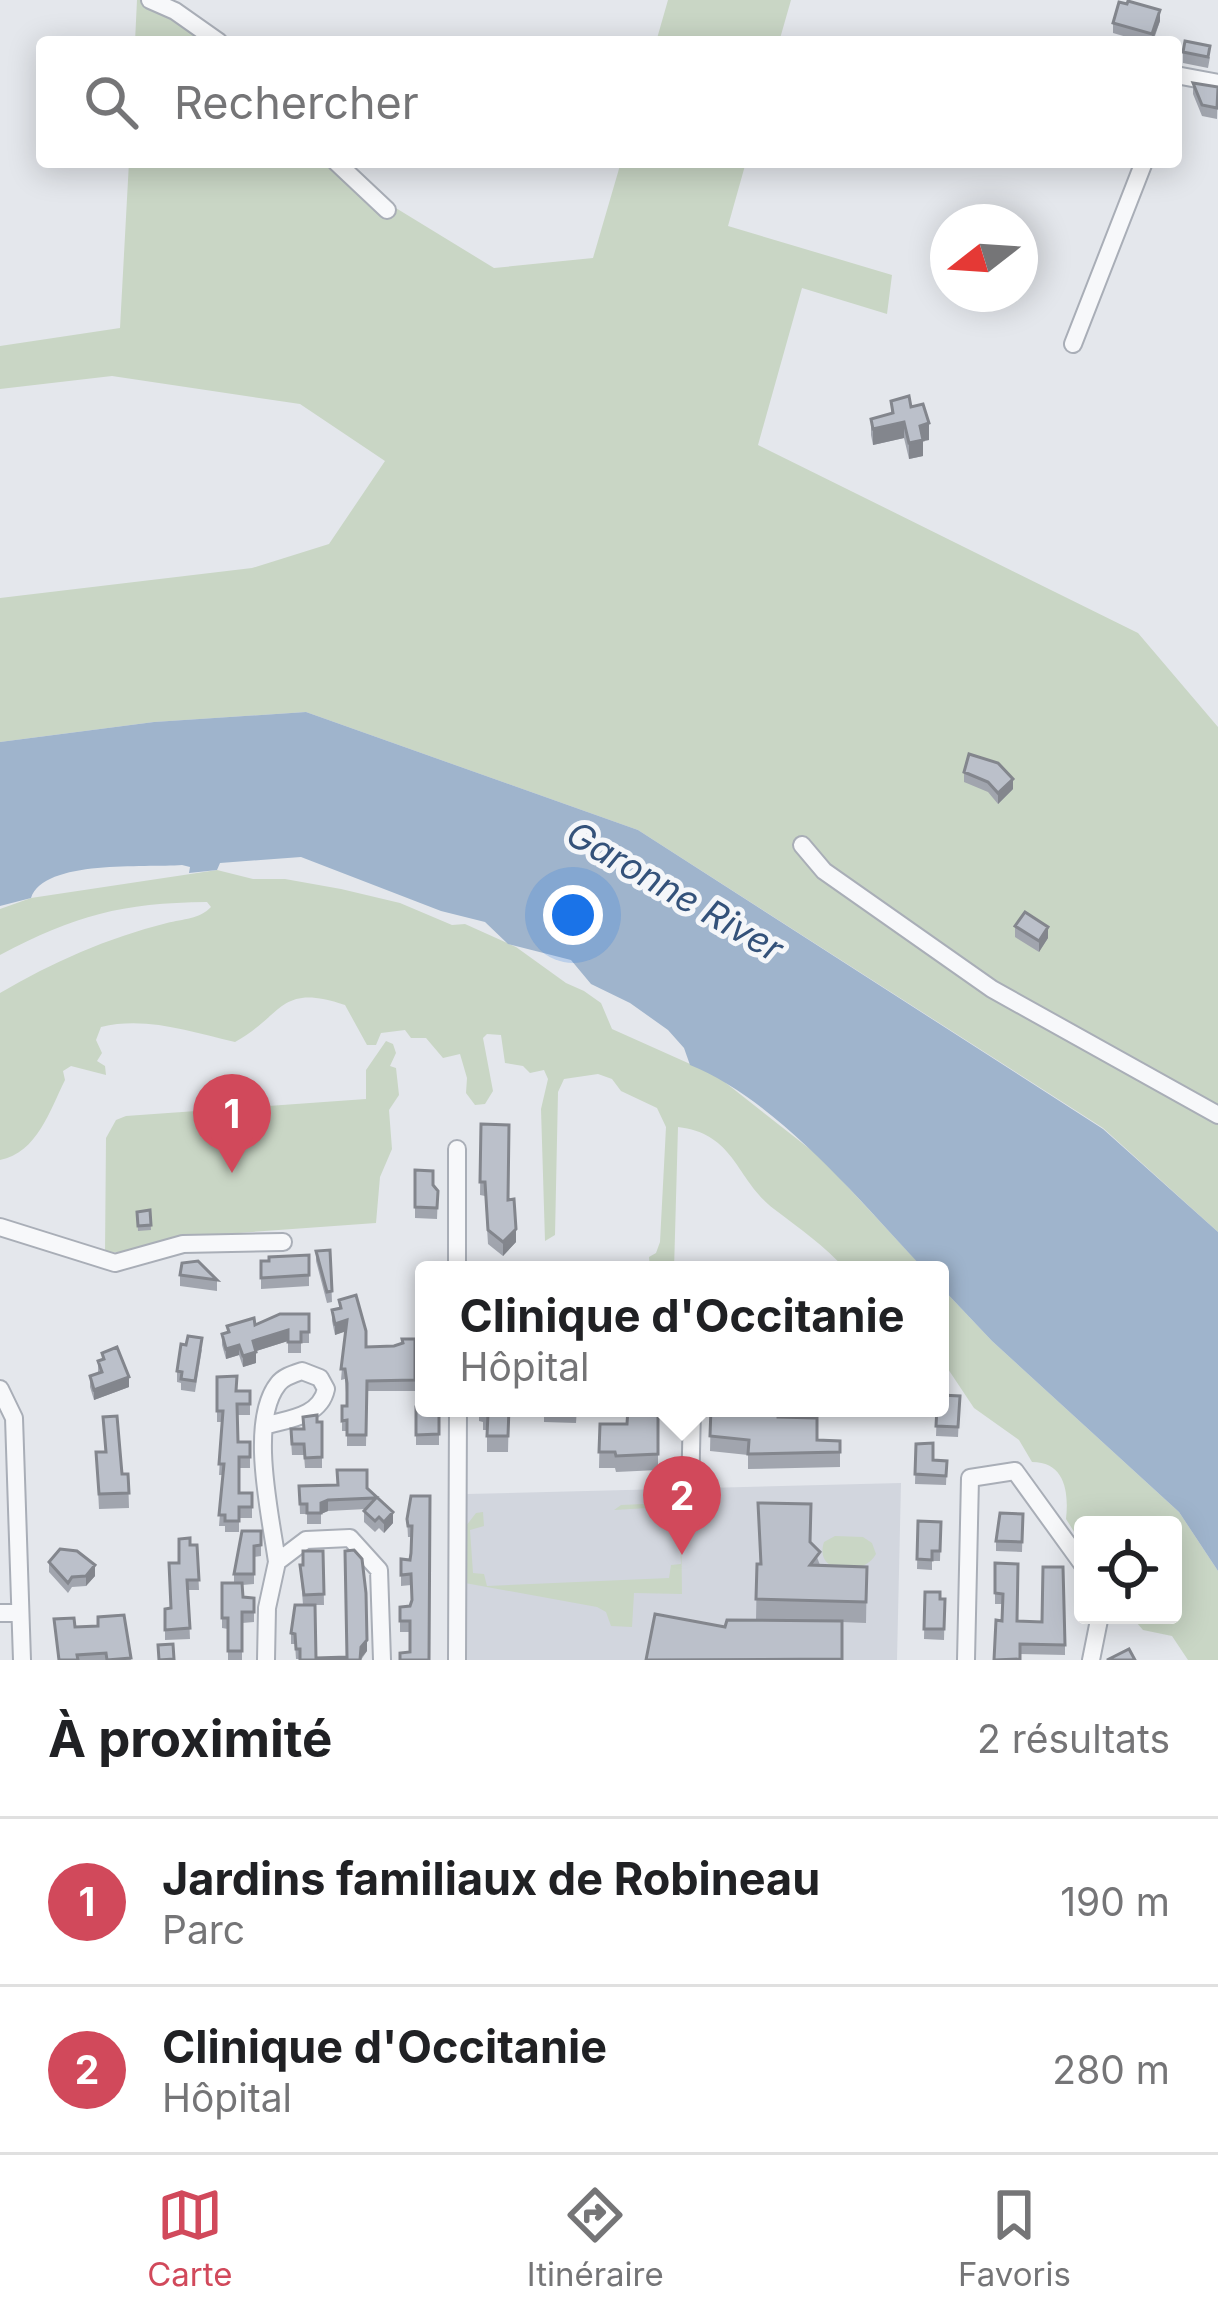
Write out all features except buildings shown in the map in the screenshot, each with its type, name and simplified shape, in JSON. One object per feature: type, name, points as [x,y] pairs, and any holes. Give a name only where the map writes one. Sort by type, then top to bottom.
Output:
[{"type":"street","points":[[150,0],[175,10],[211,36]]},
{"type":"street","points":[[1182,76],[1218,83]]},
{"type":"street","points":[[342,168],[387,210]]},
{"type":"street","points":[[1072,344],[1142,168]]},
{"type":"street","points":[[802,845],[824,871],[992,988],[1218,1115]]},
{"type":"street","points":[[457,1149],[458,1261]]},
{"type":"street","points":[[0,1227],[115,1263],[183,1244],[283,1242]]},
{"type":"street","points":[[0,1389],[14,1418],[9,1613],[22,1660]]},
{"type":"street","points":[[458,1417],[458,1660]]},
{"type":"street","points":[[690,1496],[692,1417]]},
{"type":"street","points":[[264,1426],[263,1459],[277,1562],[267,1608],[266,1660]]},
{"type":"street","points":[[966,1660],[970,1478],[1015,1471],[1074,1552]]},
{"type":"street","points":[[277,1562],[306,1540],[350,1538],[379,1570],[382,1660]]},
{"type":"street","points":[[1091,1660],[1098,1624]]},
{"type":"shaded area","points":[[901,1483],[897,1660],[464,1660],[466,1494]]},
{"type":"green space","points":[[137,0],[163,0],[202,36],[135,36]]},
{"type":"green space","points":[[668,0],[791,0],[781,36],[658,36]]},
{"type":"green space","points":[[129,168],[349,168],[386,202],[494,268],[593,258],[619,168],[744,168],[728,226],[892,275],[887,314],[802,288],[758,445],[1138,633],[1218,727],[1218,1232],[1103,1128],[638,830],[306,712],[154,722],[0,742],[0,598],[252,568],[329,544],[385,461],[300,404],[112,376],[0,389],[0,346],[120,328]]},
{"type":"green space","points":[[217,870],[341,889],[400,903],[452,925],[465,924],[516,947],[601,1003],[612,1029],[717,1076],[820,1157],[917,1261],[837,1261],[761,1197],[724,1148],[697,1131],[678,1127],[674,1261],[649,1261],[660,1242],[666,1127],[657,1108],[598,1074],[564,1079],[558,1092],[555,1235],[545,1241],[541,1109],[548,1079],[544,1070],[530,1073],[523,1066],[505,1063],[501,1035],[487,1034],[483,1038],[493,1091],[485,1104],[475,1105],[466,1093],[460,1054],[443,1058],[426,1038],[411,1038],[405,1030],[381,1033],[376,1045],[367,1045],[345,1005],[323,999],[294,1000],[235,1042],[152,1024],[101,1027],[96,1040],[102,1053],[97,1061],[105,1066],[106,1075],[71,1066],[63,1071],[65,1080],[41,1129],[24,1149],[0,1160],[0,993],[81,952],[211,907],[207,902],[177,903],[100,914],[0,955],[0,909],[31,898]]},
{"type":"green space","points":[[386,1041],[396,1053],[390,1066],[396,1068],[399,1095],[389,1110],[392,1149],[380,1177],[376,1223],[183,1237],[144,1250],[105,1253],[106,1138],[116,1120],[366,1099],[366,1070]]},
{"type":"green space","points":[[949,1296],[1182,1516],[1074,1516],[1074,1532],[1066,1519],[1067,1499],[1058,1473],[1032,1462],[1019,1440],[974,1408],[949,1370]]},
{"type":"green space","points":[[665,1503],[681,1516],[682,1594],[634,1593],[632,1627],[611,1626],[606,1612],[597,1607],[465,1583],[466,1526],[476,1513],[483,1512],[484,1526],[470,1530],[473,1573],[484,1574],[487,1586],[669,1578],[671,1565],[681,1564],[679,1519],[666,1518],[665,1507],[614,1510],[621,1505]]},
{"type":"green space","points":[[1182,1517],[1218,1571],[1218,1660],[1188,1660],[1172,1636],[1143,1630],[1138,1624],[1182,1624]]},
{"type":"green space","points":[[835,1536],[863,1537],[876,1554],[851,1569],[832,1566],[823,1553],[824,1542]]},
{"type":"water","name":"Garonne River","points":[[306,712],[638,830],[1103,1129],[1218,1232],[1218,1571],[1179,1512],[992,1341],[949,1296],[949,1261],[917,1261],[786,1127],[722,1081],[690,1065],[684,1048],[668,1030],[630,1003],[591,984],[571,960],[508,944],[485,922],[441,911],[301,857],[220,863],[217,870],[189,873],[190,867],[182,865],[75,871],[40,886],[31,898],[0,906],[0,742],[154,722]]},
{"type":"place","name":"Jardins familiaux de Robineau","points":[[232,1173]]},
{"type":"place","name":"Clinique d'Occitanie","points":[[682,1555]]}]
